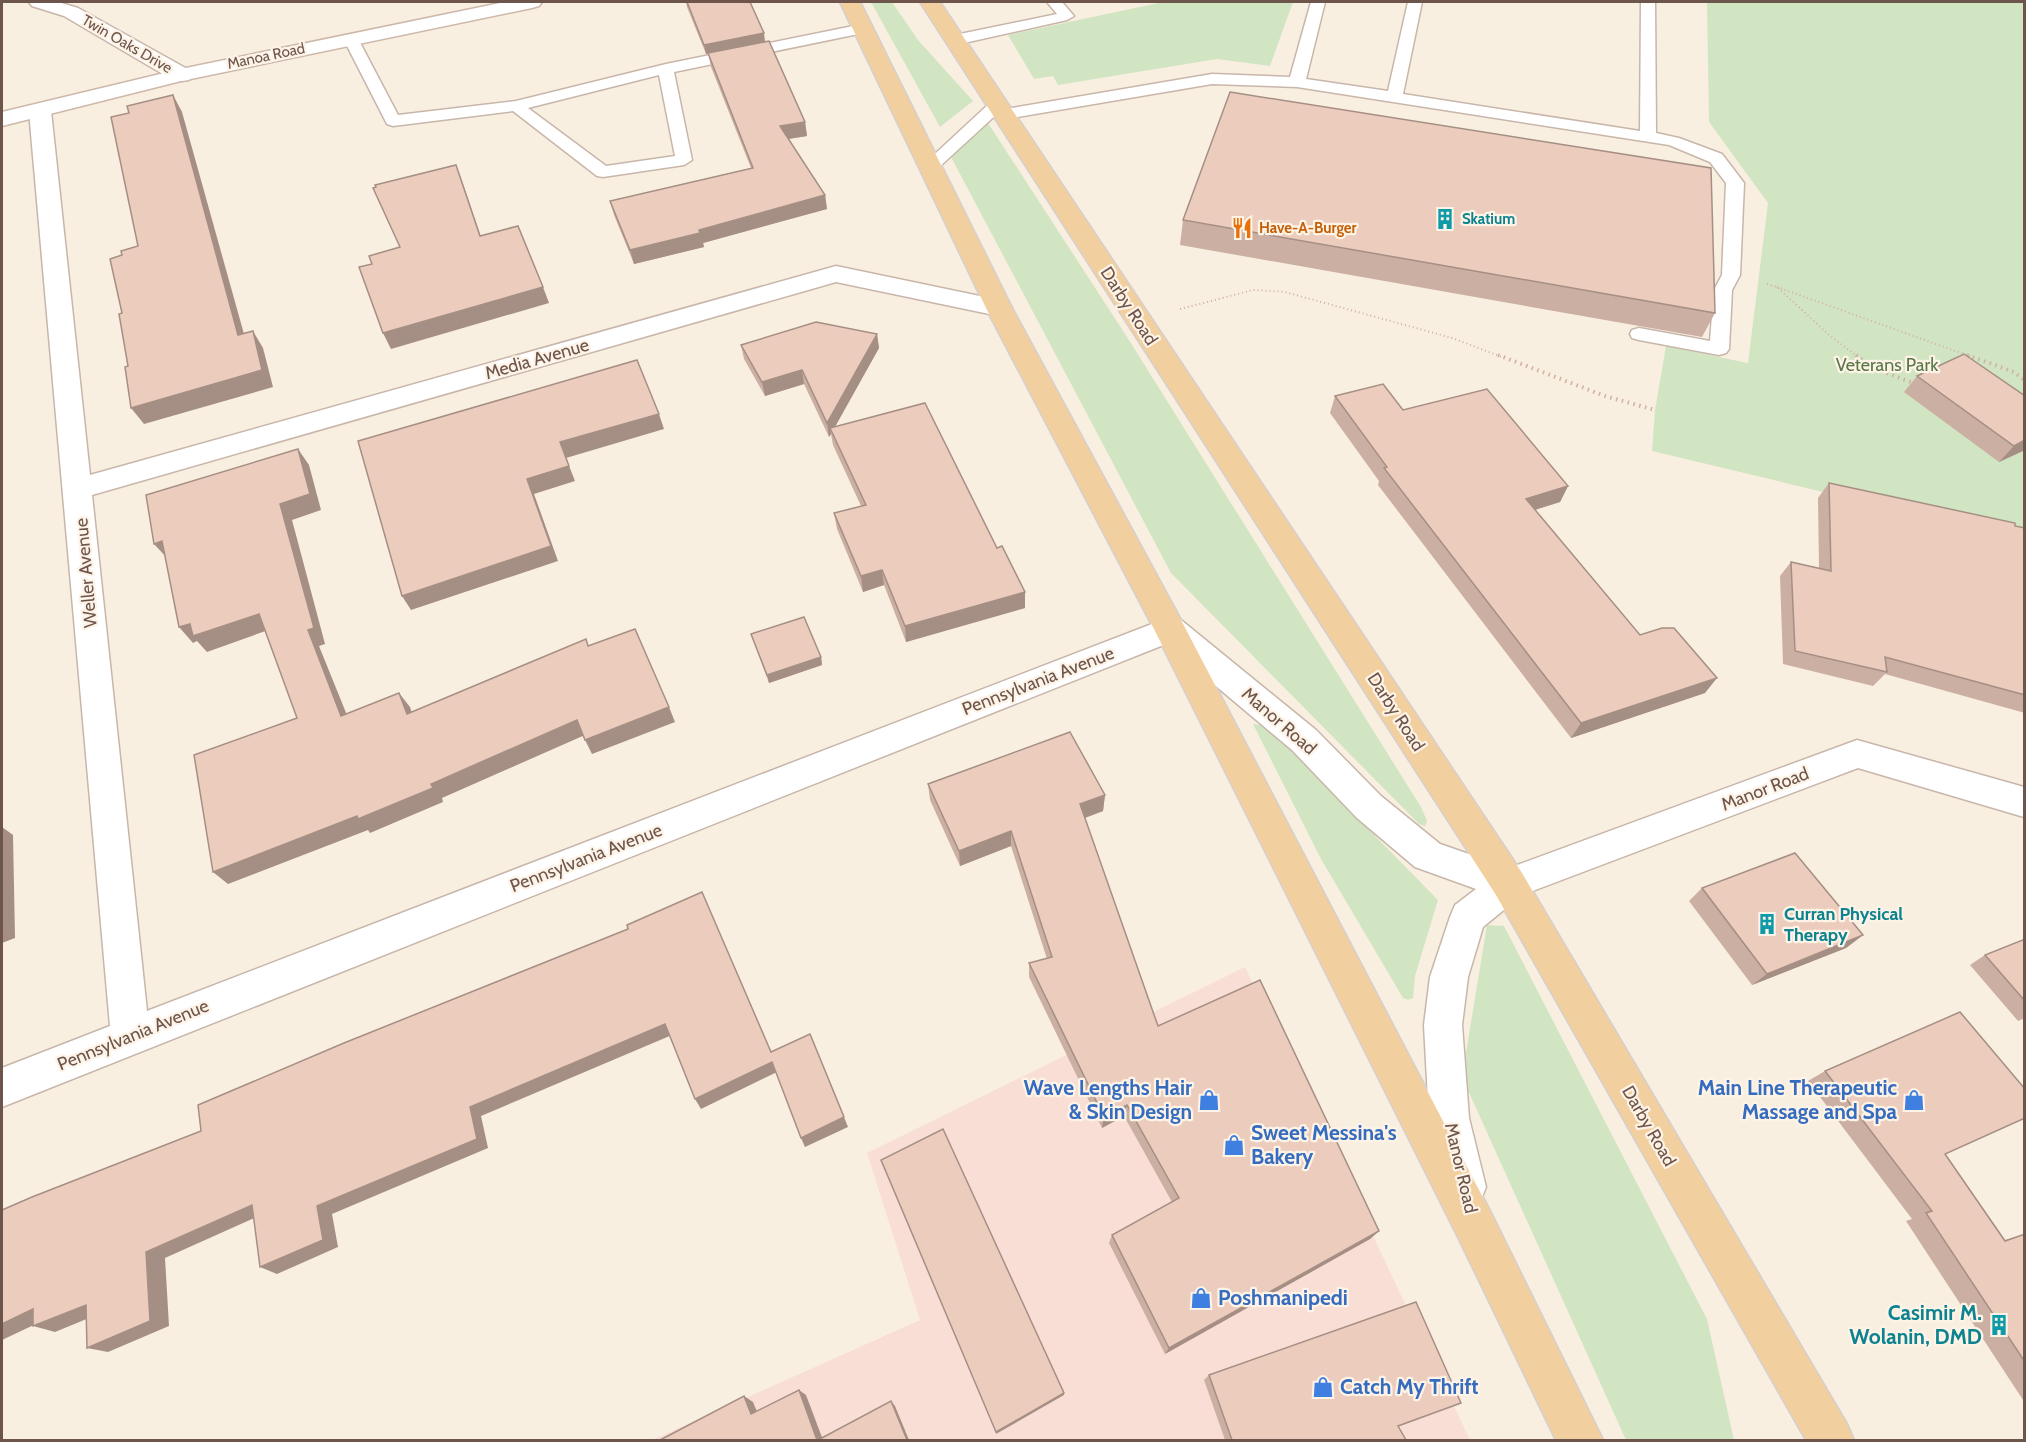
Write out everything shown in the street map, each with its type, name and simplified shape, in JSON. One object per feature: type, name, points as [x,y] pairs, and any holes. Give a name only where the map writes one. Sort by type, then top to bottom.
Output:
[{"type":"main road","name":"Darby Road","points":[[930,2],[1509,884],[1831,1440]]},
{"type":"main road","points":[[856,15],[999,308],[1170,629],[1474,1224],[1580,1440]]},
{"type":"street","name":"Twin Oaks Drive","points":[[39,2],[71,12],[182,75]]},
{"type":"street","name":"Manoa Road","points":[[2,119],[182,75],[532,2]]},
{"type":"street","name":"Weller Avenue","points":[[40,111],[129,1036]]},
{"type":"street","name":"Media Avenue","points":[[78,489],[836,274],[999,308]]},
{"type":"street","name":"Manor Road","points":[[1170,629],[1304,740],[1370,807],[1428,856],[1509,884]]},
{"type":"street","name":"Pennsylvania Avenue","points":[[2,1087],[1170,629]]},
{"type":"street","name":"Manor Road","points":[[1474,1224],[1449,1118],[1443,1025],[1449,977],[1468,917],[1509,884],[1857,754],[2025,802]]},
{"type":"lane","points":[[956,40],[1067,16],[1054,2]]},
{"type":"lane","points":[[1298,82],[1318,2]]},
{"type":"lane","points":[[1394,98],[1415,2]]},
{"type":"lane","points":[[1648,2],[1648,138]]},
{"type":"lane","points":[[351,38],[393,121],[516,106],[666,69],[856,15]]},
{"type":"lane","points":[[516,106],[603,172],[684,160],[666,69]]},
{"type":"lane","points":[[931,165],[1001,109],[1212,79],[1298,82],[1672,141],[1716,158],[1735,183],[1731,275],[1723,290],[1719,349],[1639,334]]},
{"type":"path","points":[[1731,275],[1777,287],[2014,372],[2025,380]]},
{"type":"path","points":[[1777,287],[1829,335],[1873,368],[1919,386]]},
{"type":"path","points":[[1142,326],[1185,306],[1253,290],[1285,292],[1452,338],[1605,396],[1655,410]]},
{"type":"shaded area","points":[[1245,967],[1470,1440],[652,1440],[920,1320],[867,1153]]},
{"type":"green space","points":[[871,2],[892,2],[918,40],[973,101],[940,127]]},
{"type":"green space","points":[[1163,2],[1293,2],[1270,66],[1217,59],[1058,85],[1053,76],[1034,79],[1008,35]]},
{"type":"green space","name":"Veterans Park","points":[[1707,2],[2024,2],[2024,540],[1652,451],[1655,410],[1666,346],[1748,363],[1768,203],[1709,122]]},
{"type":"green space","points":[[988,123],[1129,340],[1421,807],[1427,821],[1425,826],[1419,824],[1171,573],[950,155]]},
{"type":"green space","points":[[1253,724],[1267,726],[1438,900],[1415,976],[1413,998],[1408,1000],[1403,998],[1321,859]]},
{"type":"green space","points":[[1487,925],[1504,926],[1707,1319],[1734,1440],[1626,1440],[1462,1077]]},
{"type":"building","points":[[687,2],[750,2],[764,33],[704,45]]},
{"type":"building","points":[[769,41],[805,122],[780,126],[825,195],[699,230],[700,233],[630,250],[610,201],[753,168],[708,53]]},
{"type":"building","name":"Skatium","points":[[1230,92],[1711,168],[1715,313],[1183,220]]},
{"type":"building","points":[[173,95],[238,335],[253,331],[262,370],[131,408],[125,367],[128,366],[119,314],[122,313],[110,259],[122,255],[121,251],[138,246],[111,117],[129,113],[127,106]]},
{"type":"building","points":[[456,165],[480,236],[518,226],[543,287],[383,333],[359,267],[372,264],[369,256],[400,247],[373,188],[376,187],[375,185]]},
{"type":"building","points":[[816,322],[877,334],[827,423],[802,370],[762,382],[741,345]]},
{"type":"building","points":[[1964,354],[2025,396],[2025,440],[2014,446],[1917,376]]},
{"type":"building","points":[[637,360],[659,414],[560,442],[569,466],[527,479],[551,546],[402,596],[358,441]]},
{"type":"building","points":[[1383,384],[1403,410],[1487,389],[1568,486],[1526,499],[1640,635],[1662,628],[1674,628],[1717,678],[1581,723],[1384,468],[1387,467],[1335,396]]},
{"type":"building","points":[[925,403],[997,548],[1002,546],[1025,592],[905,626],[882,570],[861,576],[834,513],[866,505],[830,428]]},
{"type":"building","points":[[298,449],[310,494],[280,504],[314,628],[308,630],[341,716],[399,693],[407,714],[586,639],[588,646],[635,629],[669,707],[585,740],[577,720],[431,784],[433,788],[358,819],[357,816],[213,872],[194,755],[297,718],[259,614],[193,636],[190,624],[179,627],[162,541],[154,544],[146,495]]},
{"type":"building","points":[[1829,483],[2015,523],[2015,526],[2025,528],[2025,695],[1885,657],[1887,672],[1795,651],[1791,562],[1831,571]]},
{"type":"building","points":[[804,617],[821,657],[767,675],[751,634]]},
{"type":"building","points":[[1070,732],[1105,795],[1080,804],[1158,1026],[1260,980],[1379,1231],[1169,1348],[1112,1235],[1179,1198],[1127,1105],[1104,1117],[1029,963],[1052,957],[1011,831],[959,851],[928,784]]},
{"type":"building","name":"Curran Physical Therapy","points":[[1795,853],[1863,935],[1767,974],[1702,888]]},
{"type":"building","points":[[702,892],[771,1052],[810,1034],[844,1117],[801,1138],[772,1062],[695,1099],[665,1024],[470,1107],[477,1139],[317,1206],[323,1240],[260,1267],[252,1205],[146,1252],[150,1321],[87,1348],[86,1305],[33,1326],[33,1309],[2,1324],[2,1210],[201,1131],[198,1105],[344,1043],[628,929],[627,925]]},
{"type":"building","points":[[2025,939],[2025,1001],[1985,955]]},
{"type":"building","points":[[1960,1012],[2025,1089],[2025,1118],[1945,1154],[2005,1241],[2025,1234],[2025,1362],[1926,1213],[1932,1211],[1825,1071]]},
{"type":"building","points":[[943,1129],[1064,1393],[996,1432],[881,1160]]},
{"type":"building","name":"Catch My Thrift","points":[[1416,1302],[1461,1403],[1398,1426],[1406,1440],[1232,1440],[1209,1375]]},
{"type":"building","points":[[799,1390],[817,1440],[660,1440],[744,1396],[751,1414]]},
{"type":"building","points":[[891,1401],[907,1440],[818,1440]]},
{"type":"place","name":"Skatium","points":[[1445,219]]},
{"type":"place","name":"Have-A-Burger","points":[[1242,228]]},
{"type":"place","name":"Curran Physical Therapy","points":[[1767,924]]},
{"type":"place","name":"Wave Lengths Hair & Skin Design","points":[[1209,1100]]},
{"type":"place","name":"Main Line Therapeutic Massage and Spa","points":[[1914,1100]]},
{"type":"place","name":"Sweet Messina's Bakery","points":[[1234,1145]]},
{"type":"place","name":"Poshmanipedi","points":[[1201,1298]]},
{"type":"place","name":"Casimir M. Wolanin, DMD","points":[[1999,1325]]},
{"type":"place","name":"Catch My Thrift","points":[[1323,1387]]}]
